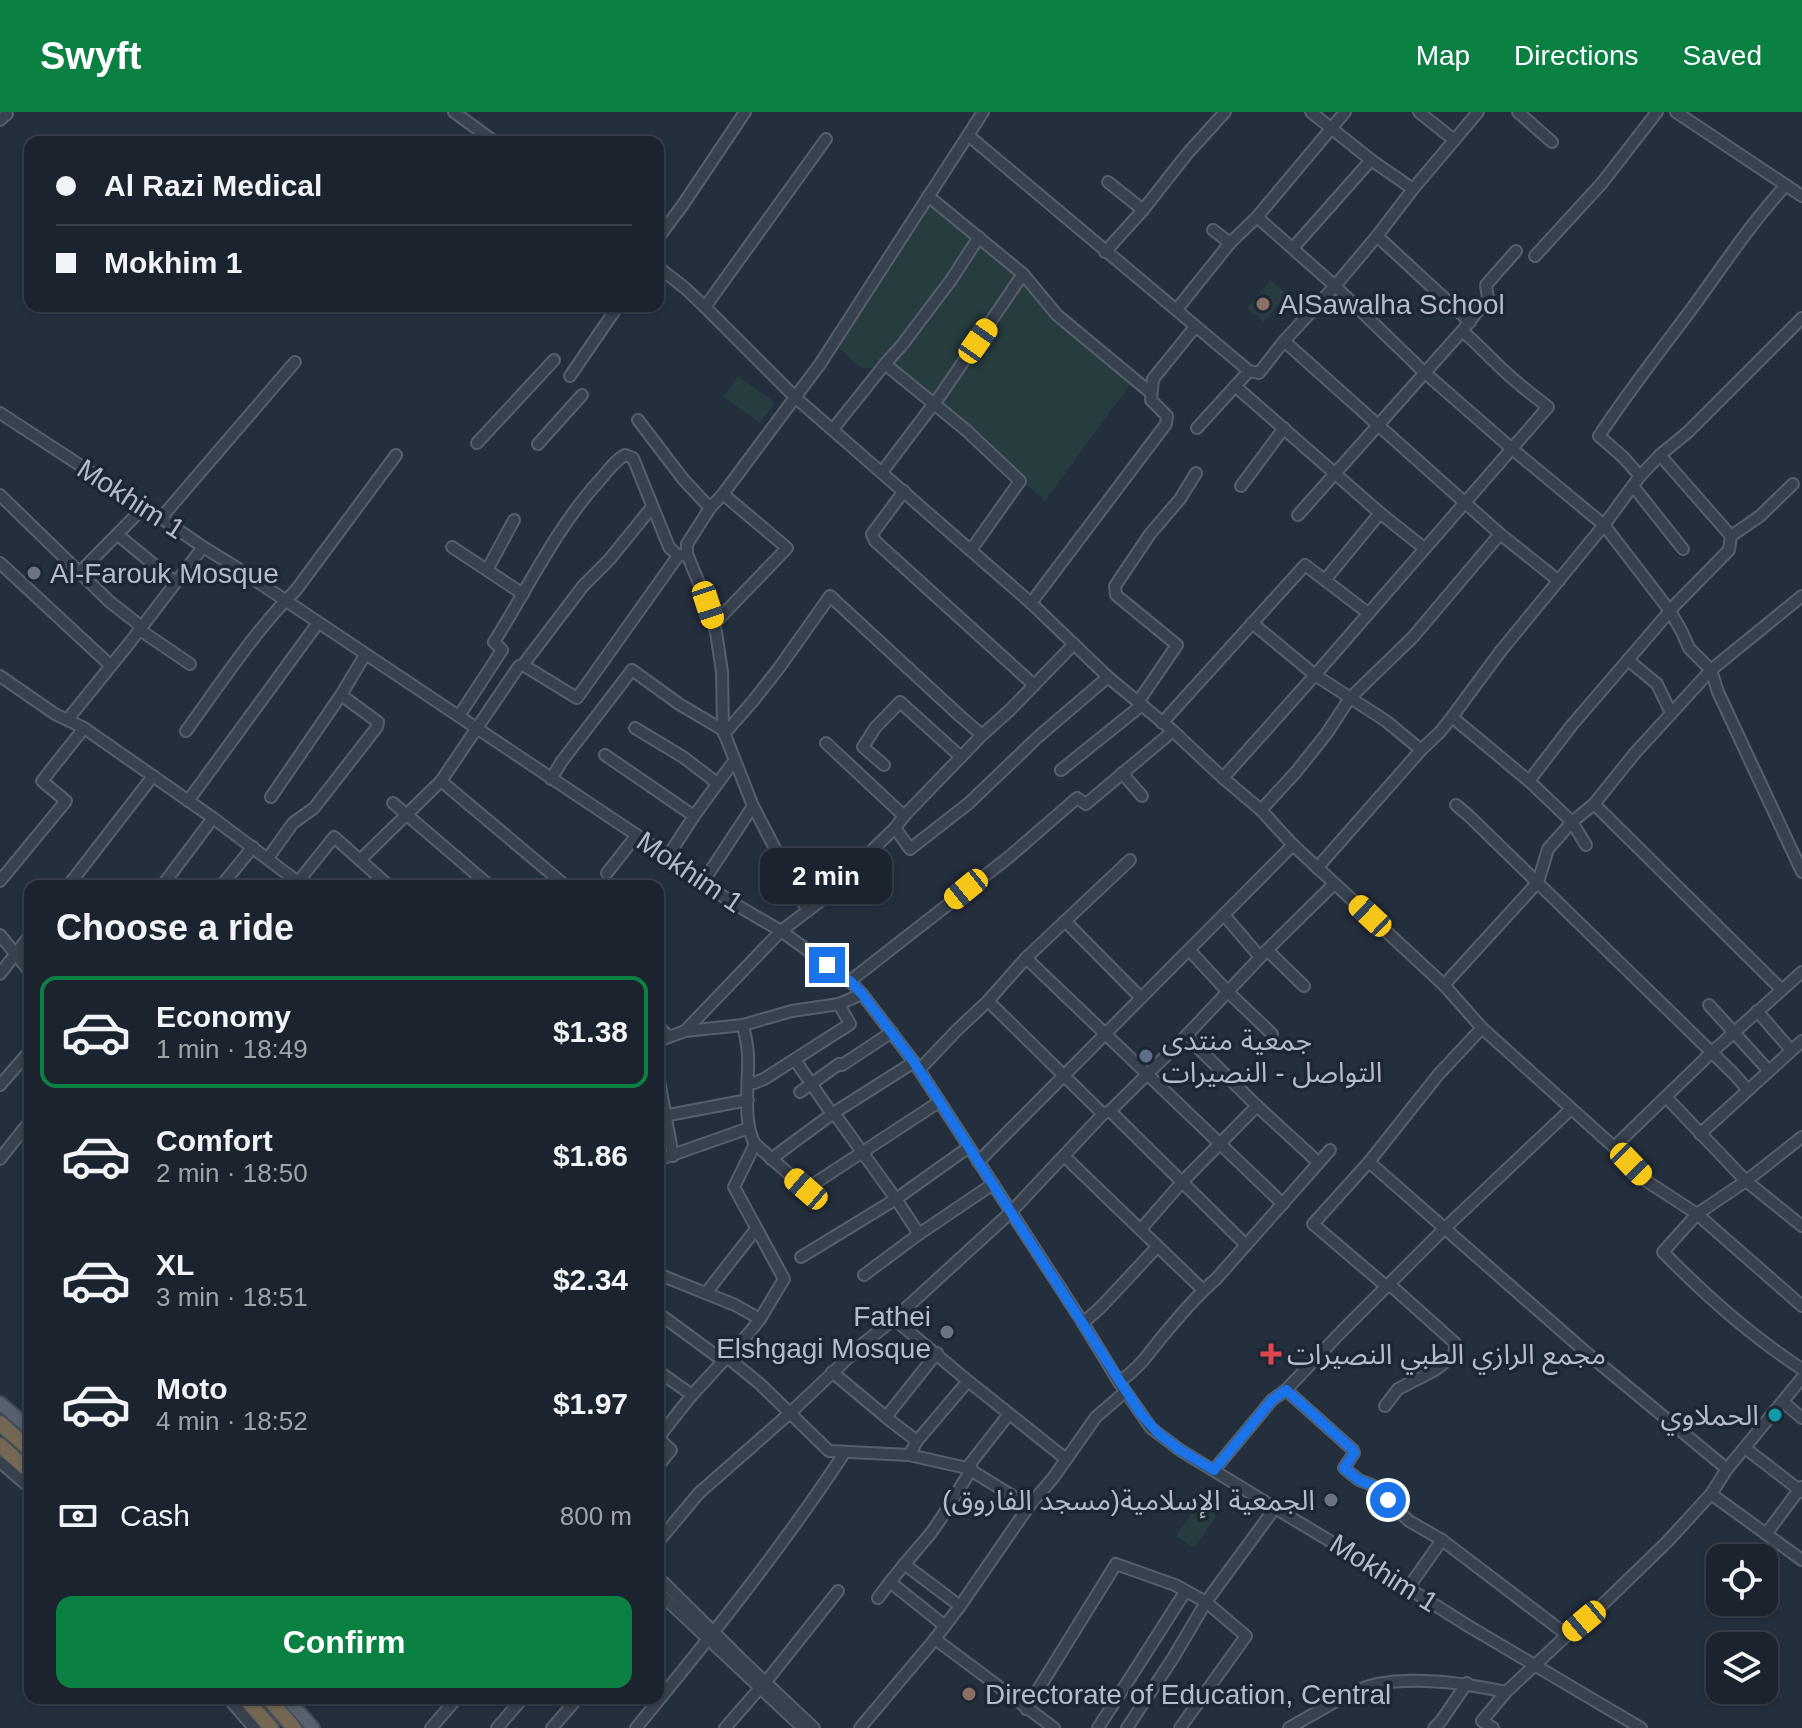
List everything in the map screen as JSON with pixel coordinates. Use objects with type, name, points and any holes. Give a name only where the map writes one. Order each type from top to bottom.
[{"type":"highway","points":[[0,1423],[24,1445]]},
{"type":"highway","points":[[0,1445],[24,1467]]},
{"type":"highway","points":[[250,1704],[271,1728]]},
{"type":"highway","points":[[273,1704],[294,1728]]},
{"type":"main road","points":[[0,1403],[24,1424]]},
{"type":"main road","points":[[292,1704],[313,1728]]},
{"type":"street","points":[[454,112],[487,136]]},
{"type":"street","points":[[664,230],[745,112]]},
{"type":"street","points":[[523,665],[577,698],[628,623],[682,555],[710,508],[796,398],[983,112]]},
{"type":"street","points":[[1105,252],[1225,112]]},
{"type":"street","points":[[1311,112],[1413,189]]},
{"type":"street","points":[[1177,309],[1230,243],[1257,217],[1345,112]]},
{"type":"street","points":[[1419,112],[1454,140]]},
{"type":"street","points":[[969,136],[1195,327],[1249,371],[1259,373],[1478,112]]},
{"type":"street","points":[[1518,112],[1552,142]]},
{"type":"street","points":[[1535,256],[1602,183],[1657,112]]},
{"type":"street","points":[[1676,112],[1802,196]]},
{"type":"street","points":[[705,307],[826,139]]},
{"type":"street","points":[[1293,248],[1371,160]]},
{"type":"street","points":[[1108,182],[1143,210]]},
{"type":"street","points":[[1640,476],[1599,436],[1762,211],[1786,185]]},
{"type":"street","points":[[928,196],[1023,274],[1057,315],[1151,393]]},
{"type":"street","points":[[1257,217],[1335,286],[1424,372],[1604,525],[1670,611],[1689,648],[1711,670],[1718,692],[1802,872]]},
{"type":"street","points":[[1213,230],[1230,243]]},
{"type":"street","points":[[1223,778],[1548,407],[1499,367],[1466,327],[1377,236]]},
{"type":"street","points":[[833,429],[902,345],[979,237]]},
{"type":"street","points":[[1298,515],[1466,327],[1488,298],[1486,285],[1516,251]]},
{"type":"street","points":[[664,272],[705,307],[796,398],[1031,603],[1108,677],[1261,810],[1317,868],[1444,985],[1482,1028],[1614,1147],[1648,1182],[1697,1214],[1802,1306]]},
{"type":"street","points":[[882,472],[1023,274]]},
{"type":"street","points":[[570,376],[614,312]]},
{"type":"street","points":[[1317,868],[1452,717],[1640,476],[1802,318]]},
{"type":"street","points":[[1031,603],[1166,424],[1167,416],[1151,400],[1153,379],[1195,327]]},
{"type":"street","points":[[1284,341],[1500,534],[1559,581]]},
{"type":"street","points":[[477,443],[554,360]]},
{"type":"street","points":[[161,518],[295,362]]},
{"type":"street","points":[[885,364],[966,430],[1020,481],[971,550]]},
{"type":"street","points":[[1197,428],[1249,371]]},
{"type":"street","points":[[1235,386],[1424,548]]},
{"type":"street","points":[[538,444],[582,395]]},
{"type":"street","name":"Mokhim 1","points":[[0,413],[477,728],[733,903],[781,931],[850,981],[916,1066],[1151,1428],[1180,1450],[1641,1728]]},
{"type":"street","points":[[638,420],[683,479],[710,508]]},
{"type":"street","points":[[1241,486],[1284,428]]},
{"type":"street","points":[[186,731],[396,455]]},
{"type":"street","points":[[459,716],[502,650],[494,642],[579,503],[616,460],[625,455],[633,458],[669,547],[682,555],[714,624],[722,672],[723,732],[753,806],[807,910]]},
{"type":"street","points":[[1660,455],[1731,536]]},
{"type":"street","points":[[1061,770],[1140,704],[1177,645],[1116,595],[1115,586],[1196,473]]},
{"type":"street","points":[[1529,781],[1572,725],[1670,611],[1729,550],[1731,536],[1760,516],[1793,484]]},
{"type":"street","points":[[1633,486],[1683,549]]},
{"type":"street","points":[[904,491],[872,534],[875,541],[1034,685]]},
{"type":"street","points":[[714,624],[787,548],[723,494]]},
{"type":"street","points":[[0,495],[110,602],[190,664]]},
{"type":"street","points":[[80,572],[144,507]]},
{"type":"street","points":[[360,860],[441,781],[519,666],[523,665],[583,586],[609,560],[652,507]]},
{"type":"street","points":[[1325,580],[1380,513]]},
{"type":"street","points":[[487,570],[514,520]]},
{"type":"street","points":[[1261,810],[1296,772],[1350,698],[1413,637],[1500,534]]},
{"type":"street","points":[[118,535],[175,582]]},
{"type":"street","points":[[68,719],[203,547]]},
{"type":"street","points":[[452,547],[523,594]]},
{"type":"street","points":[[0,563],[110,665]]},
{"type":"street","points":[[1162,723],[1305,565],[1368,613]]},
{"type":"street","points":[[723,732],[779,668],[830,596],[982,735]]},
{"type":"street","points":[[1444,985],[1538,882],[1548,849],[1572,822],[1594,804],[1671,713],[1711,670],[1802,596]]},
{"type":"street","points":[[188,801],[318,623]]},
{"type":"street","points":[[1252,623],[1315,675],[1386,721],[1421,750]]},
{"type":"street","points":[[685,1031],[781,931],[851,878],[863,859],[1074,644]]},
{"type":"street","points":[[271,797],[365,655]]},
{"type":"street","points":[[1628,660],[1657,684],[1671,713]]},
{"type":"street","points":[[551,779],[632,670],[723,732]]},
{"type":"street","points":[[0,676],[55,714],[84,728],[295,880]]},
{"type":"street","points":[[895,828],[910,849],[969,803],[1039,736],[1108,677]]},
{"type":"street","points":[[268,858],[293,823],[314,808],[377,727],[378,722],[341,695]]},
{"type":"street","points":[[884,765],[863,747],[875,728],[900,702],[961,757]]},
{"type":"street","points":[[1452,717],[1529,781],[1572,822],[1586,845]]},
{"type":"street","points":[[0,881],[66,801],[42,781],[84,728]]},
{"type":"street","points":[[635,728],[683,757],[717,783]]},
{"type":"street","points":[[850,981],[1009,857],[1077,798],[1086,804],[1173,731]]},
{"type":"street","points":[[826,743],[904,816]]},
{"type":"street","points":[[605,755],[694,816]]},
{"type":"street","points":[[668,856],[734,761]]},
{"type":"street","points":[[1122,773],[1142,796]]},
{"type":"street","points":[[73,880],[153,776]]},
{"type":"street","points":[[441,781],[559,880]]},
{"type":"street","points":[[393,803],[483,880]]},
{"type":"street","points":[[1594,804],[1781,989]]},
{"type":"street","points":[[1456,805],[1748,1090]]},
{"type":"street","points":[[703,882],[753,806]]},
{"type":"street","points":[[166,880],[213,818]]},
{"type":"street","points":[[607,873],[636,836]]},
{"type":"street","points":[[303,880],[334,837],[382,880]]},
{"type":"street","points":[[978,1162],[1293,845]]},
{"type":"street","points":[[226,880],[253,847]]},
{"type":"street","points":[[771,1159],[833,1114],[916,1066],[988,1001],[1026,958],[1130,860]]},
{"type":"street","points":[[664,1535],[699,1493],[1011,1212],[1106,1112],[1186,1036],[1334,884]]},
{"type":"street","points":[[1224,915],[1263,954],[1304,986]]},
{"type":"street","points":[[1065,921],[1140,997]]},
{"type":"street","points":[[0,935],[24,965]]},
{"type":"street","points":[[0,974],[24,943]]},
{"type":"street","points":[[1190,951],[1272,1034]]},
{"type":"street","points":[[1026,958],[1283,1204]]},
{"type":"street","points":[[1614,1147],[1734,1031],[1802,972]]},
{"type":"street","points":[[664,1039],[685,1031],[743,1025],[792,1011],[839,1004],[862,994]]},
{"type":"street","points":[[988,1001],[1246,1245]]},
{"type":"street","points":[[749,1081],[754,1083],[764,1079],[850,1024],[839,1004]]},
{"type":"street","points":[[1709,1005],[1768,1070]]},
{"type":"street","points":[[1757,1011],[1791,1050]]},
{"type":"street","points":[[743,1025],[748,1052],[749,1128],[755,1144],[806,1189],[939,1102]]},
{"type":"street","points":[[1385,1406],[1398,1389],[1435,1370],[1452,1357],[1455,1343],[1313,1224],[1369,1162],[1438,1075],[1482,1028]]},
{"type":"street","points":[[800,1092],[892,1032]]},
{"type":"street","points":[[1186,1036],[1318,1162]]},
{"type":"street","points":[[1700,1134],[1802,1041]]},
{"type":"street","points":[[0,1085],[24,1058]]},
{"type":"street","points":[[795,1060],[919,1234]]},
{"type":"street","points":[[1666,1097],[1746,1181],[1802,1226]]},
{"type":"street","points":[[664,1116],[748,1100]]},
{"type":"street","points":[[1141,1229],[1182,1182],[1257,1106]]},
{"type":"street","points":[[1214,1470],[1272,1400],[1286,1390],[1445,1228],[1571,1109]]},
{"type":"street","points":[[664,1123],[673,1156]]},
{"type":"street","points":[[664,1158],[749,1128]]},
{"type":"street","points":[[0,1159],[24,1129]]},
{"type":"street","points":[[1802,1137],[1697,1214],[1663,1252],[1727,1312],[1802,1369]]},
{"type":"street","points":[[664,1430],[760,1319],[784,1279],[734,1187],[755,1144]]},
{"type":"street","points":[[801,1257],[896,1199],[969,1147]]},
{"type":"street","points":[[860,1728],[945,1626],[1096,1417],[1167,1331],[1330,1150]]},
{"type":"street","points":[[1064,1156],[1203,1290]]},
{"type":"street","points":[[1369,1162],[1588,1354],[1727,1469]]},
{"type":"street","points":[[864,1275],[993,1184]]},
{"type":"street","points":[[706,1293],[756,1229]]},
{"type":"street","points":[[1083,1323],[1157,1247]]},
{"type":"street","points":[[664,1276],[735,1305],[760,1319]]},
{"type":"street","points":[[664,1317],[760,1384],[829,1451],[909,1455],[972,1469],[1029,1506]]},
{"type":"street","points":[[894,1319],[1066,1459]]},
{"type":"street","points":[[886,1417],[937,1353]]},
{"type":"street","points":[[832,1372],[917,1441]]},
{"type":"street","points":[[664,1375],[692,1395]]},
{"type":"street","points":[[1493,1728],[1482,1721],[1506,1692],[1667,1542],[1711,1494],[1727,1469],[1802,1378]]},
{"type":"street","points":[[909,1455],[917,1441],[968,1381]]},
{"type":"street","points":[[1286,1390],[1353,1450],[1344,1468],[1359,1480],[1372,1485],[1409,1521],[1442,1540],[1567,1635]]},
{"type":"street","points":[[1783,1402],[1802,1418]]},
{"type":"street","points":[[878,1598],[941,1519],[972,1469],[970,1464],[1009,1414]]},
{"type":"street","points":[[664,1444],[671,1450],[664,1459]]},
{"type":"street","points":[[1745,1448],[1801,1489],[1766,1534]]},
{"type":"street","points":[[664,1694],[712,1636],[812,1502],[845,1452]]},
{"type":"street","points":[[0,1462],[24,1483]]},
{"type":"street","points":[[1711,1494],[1802,1560]]},
{"type":"street","points":[[1127,1728],[1206,1602],[1275,1508]]},
{"type":"street","points":[[1408,1588],[1442,1540]]},
{"type":"street","points":[[904,1564],[960,1606]]},
{"type":"street","points":[[1026,1709],[1116,1564],[1175,1585],[1206,1602],[1246,1636],[1180,1728]]},
{"type":"street","points":[[890,1582],[945,1626]]},
{"type":"street","points":[[664,1584],[803,1728]]},
{"type":"street","points":[[725,1728],[838,1591]]},
{"type":"street","points":[[1098,1728],[1185,1592]]},
{"type":"street","points":[[664,1599],[712,1636]]},
{"type":"street","points":[[935,1639],[1054,1728]]},
{"type":"street","points":[[1289,1728],[1375,1684],[1467,1683],[1506,1692]]},
{"type":"street","points":[[1434,1728],[1467,1683]]},
{"type":"street","points":[[762,1686],[814,1728]]},
{"type":"street","points":[[233,1704],[254,1728]]},
{"type":"street","points":[[431,1728],[452,1704]]},
{"type":"street","points":[[497,1728],[518,1704]]},
{"type":"street","points":[[552,1728],[573,1704]]},
{"type":"street","points":[[636,1728],[656,1704]]},
{"type":"green space","points":[[928,196],[979,237],[1057,315],[1134,379],[1045,501],[925,392],[885,364],[861,368],[839,348]]},
{"type":"green space","points":[[1270,280],[1287,294],[1264,322],[1247,308]]},
{"type":"green space","points":[[738,376],[775,402],[760,423],[723,397]]},
{"type":"green space","points":[[1199,1504],[1216,1516],[1194,1548],[1176,1536]]},
{"type":"place","name":"AlSawalha School","points":[[1263,304]]},
{"type":"place","name":"Al-Farouk Mosque","points":[[34,573]]},
{"type":"place","name":"جمعية منتدى التواصل - النصيرات","points":[[1146,1056]]},
{"type":"place","name":"Fathei Elshgagi Mosque","points":[[947,1332]]},
{"type":"place","name":"مجمع الرازي الطبي النصيرات","points":[[1271,1354]]},
{"type":"place","name":"الحملاوي","points":[[1775,1415]]},
{"type":"place","name":"الجمعية الإسلامية(مسجد الفاروق)","points":[[1331,1500]]},
{"type":"place","name":"Directorate of Education, Central","points":[[969,1694]]},
{"type":"route","points":[[827,965],[862,994],[914,1062],[1151,1428],[1214,1470],[1272,1400],[1286,1390],[1353,1450],[1344,1468],[1359,1480],[1372,1485],[1388,1500]]}]
